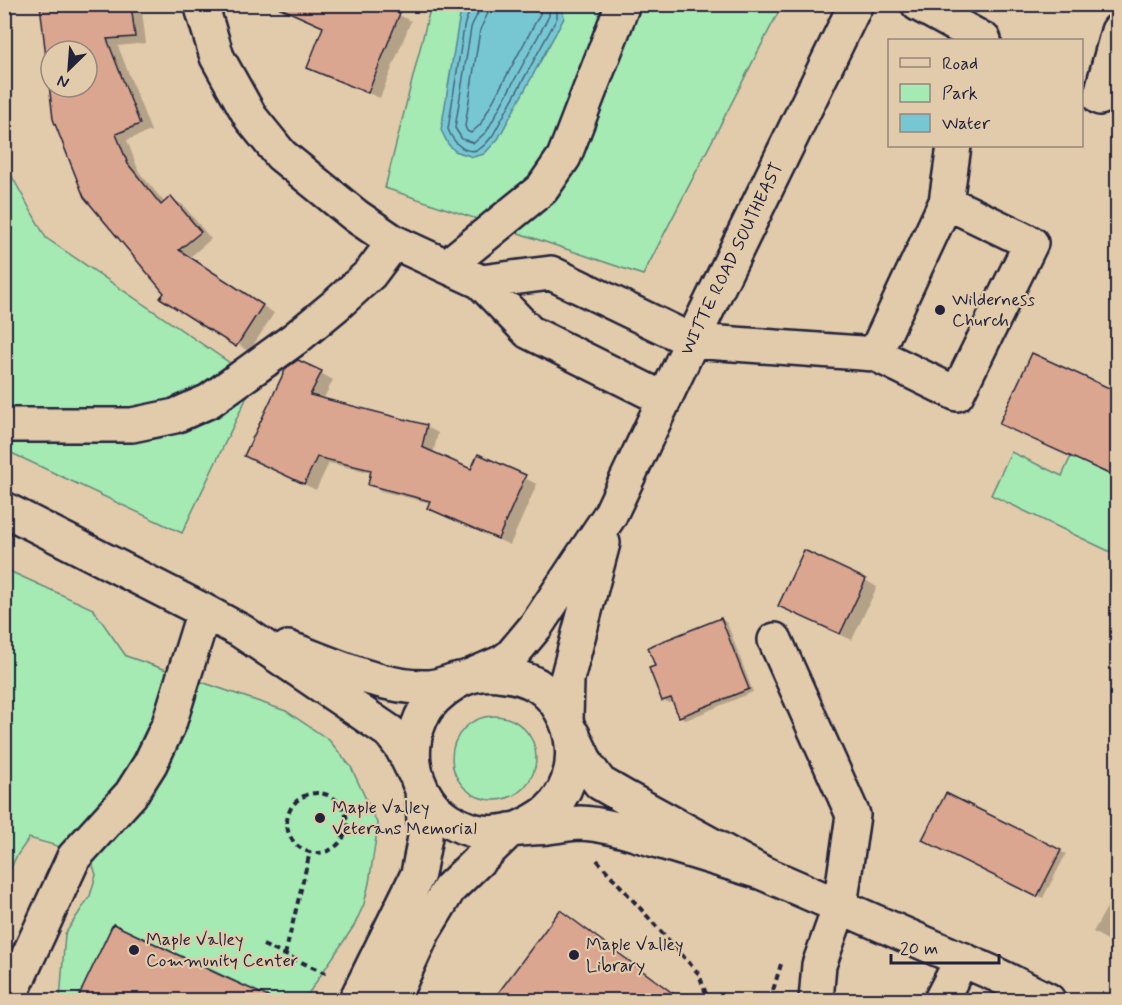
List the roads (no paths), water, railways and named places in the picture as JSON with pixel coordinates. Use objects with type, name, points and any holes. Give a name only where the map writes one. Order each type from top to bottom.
[{"type":"street","points":[[201,4],[217,57],[251,118],[281,155],[356,216],[394,242],[481,282],[529,332],[664,399]]},
{"type":"street","points":[[447,266],[542,189],[564,157],[623,4]]},
{"type":"street","name":"WITTE ROAD SOUTHEAST","points":[[469,676],[503,662],[511,656],[530,634],[610,515],[856,4]]},
{"type":"street","points":[[918,4],[974,38]]},
{"type":"street","points":[[1100,96],[1118,31]]},
{"type":"street","points":[[875,354],[946,202],[954,147]]},
{"type":"street","points":[[481,282],[551,273],[692,341],[875,354],[957,394],[1031,243],[946,202]]},
{"type":"street","points":[[4,425],[132,425],[175,416],[209,400],[296,338],[370,273],[394,242]]},
{"type":"street","points":[[4,509],[241,631],[390,732],[402,748],[429,801],[459,826],[478,832],[498,833],[580,823],[612,828],[764,873]]},
{"type":"street","name":"WITTE ROAD SOUTHEAST","points":[[566,722],[567,679],[610,515]]},
{"type":"street","points":[[8,992],[74,858],[131,794],[150,764],[169,724],[204,610]]},
{"type":"street","points":[[241,631],[380,680],[429,687],[489,673],[514,675],[536,685],[555,702],[587,765],[600,783],[764,873],[962,959],[1047,1000]]},
{"type":"street","points":[[775,640],[853,815],[840,906],[819,965],[816,1000]]},
{"type":"street","points":[[361,990],[418,874],[425,837],[421,787],[413,759],[414,734],[425,709],[442,690],[469,676]]},
{"type":"street","points":[[392,1000],[423,932],[449,889],[514,830],[534,822],[549,810],[561,795],[569,778],[573,760],[572,741],[566,722]]},
{"type":"street","points":[[941,1000],[962,959]]},
{"type":"water","points":[[469,5],[562,5],[564,18],[498,139],[484,154],[473,157],[455,151],[448,144],[441,130],[461,11]]},
{"type":"place","name":"Wilderness Church","points":[[940,310]]},
{"type":"place","name":"Maple Valley Veterans Memorial","points":[[320,818]]},
{"type":"place","name":"Maple Valley Community Center","points":[[134,950]]},
{"type":"place","name":"Maple Valley Library","points":[[574,955]]}]
